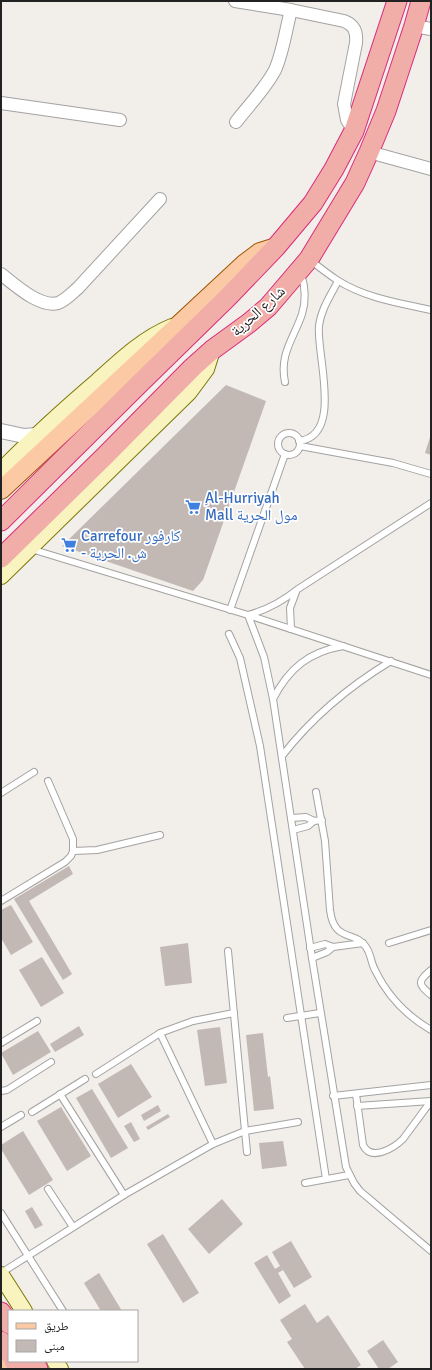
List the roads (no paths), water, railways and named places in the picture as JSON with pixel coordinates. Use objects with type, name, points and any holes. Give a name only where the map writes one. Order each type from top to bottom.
[{"type":"highway","name":"شارع الحرية","points":[[1,521],[133,389],[228,297],[276,247],[313,203],[334,169],[354,131],[397,1]]},
{"type":"highway","name":"شارع الحرية","points":[[1,558],[212,350],[268,307],[305,265],[355,183],[369,152],[423,27],[421,1]]},
{"type":"highway","points":[[1,1312],[8,1322]]},
{"type":"highway","points":[[1,1341],[8,1352]]},
{"type":"main road","points":[[1,490],[244,264],[260,252],[276,247]]},
{"type":"main road","points":[[1,470],[36,435],[139,345],[160,332],[177,325]]},
{"type":"main road","points":[[1,576],[189,392],[206,369],[212,350]]},
{"type":"main road","points":[[1,1274],[23,1310]]},
{"type":"main road","points":[[1,1364],[4,1369]]},
{"type":"street","points":[[234,1],[291,10],[344,21],[355,29],[357,36],[344,104],[344,112],[354,131]]},
{"type":"street","points":[[236,122],[268,82],[275,69],[291,10]]},
{"type":"street","points":[[1,103],[120,120]]},
{"type":"street","points":[[369,152],[431,169]]},
{"type":"street","points":[[1,274],[28,294],[50,304],[58,303],[66,299],[78,288],[160,199]]},
{"type":"street","points":[[1,432],[24,436],[36,435]]},
{"type":"lane","points":[[284,382],[283,368],[285,355],[304,306],[305,265],[366,294],[381,299],[431,310]]},
{"type":"lane","points":[[299,444],[313,436],[322,420],[325,393],[319,325],[324,308],[338,281]]},
{"type":"lane","points":[[293,434],[297,437],[299,444],[298,450],[294,454],[290,455],[281,452],[278,448],[280,438],[283,435],[293,434]]},
{"type":"lane","points":[[299,444],[393,463],[431,474]]},
{"type":"lane","points":[[230,610],[285,454]]},
{"type":"lane","points":[[248,615],[259,612],[280,602],[431,503]]},
{"type":"lane","points":[[30,549],[248,615],[431,675]]},
{"type":"lane","points":[[291,629],[291,602],[298,589]]},
{"type":"lane","points":[[248,615],[264,657],[273,699],[343,1159],[349,1175],[360,1191],[431,1251]]},
{"type":"lane","points":[[228,634],[240,658],[260,746],[326,1179]]},
{"type":"lane","points":[[273,699],[287,676],[296,667],[319,652],[345,646]]},
{"type":"lane","points":[[282,756],[306,726],[336,698],[391,661]]},
{"type":"lane","points":[[1,793],[34,772]]},
{"type":"lane","points":[[1,901],[65,862],[71,856],[73,851],[73,839],[48,781]]},
{"type":"lane","points":[[316,792],[322,820],[332,921],[338,930],[363,943],[374,969],[388,991],[404,1010],[431,1030]]},
{"type":"lane","points":[[291,818],[306,817],[314,821]]},
{"type":"lane","points":[[293,830],[308,826],[314,821],[322,820]]},
{"type":"lane","points":[[73,851],[97,850],[160,835]]},
{"type":"lane","points":[[389,943],[431,930]]},
{"type":"lane","points":[[310,948],[325,944],[333,947],[363,943]]},
{"type":"lane","points":[[312,958],[327,952],[333,947]]},
{"type":"lane","points":[[228,951],[247,1152]]},
{"type":"lane","points":[[431,970],[422,978],[420,982],[421,986],[431,995]]},
{"type":"lane","points":[[96,1074],[160,1033],[193,1021],[234,1013]]},
{"type":"lane","points":[[287,1018],[320,1013]]},
{"type":"lane","points":[[1,1043],[37,1021]]},
{"type":"lane","points":[[160,1033],[213,1144]]},
{"type":"lane","points":[[1,1091],[6,1090],[51,1062]]},
{"type":"lane","points":[[32,1112],[85,1079]]},
{"type":"lane","points":[[333,1096],[431,1085]]},
{"type":"lane","points":[[60,1094],[124,1195]]},
{"type":"lane","points":[[356,1094],[363,1145],[367,1150],[374,1153],[385,1151],[404,1139],[431,1101]]},
{"type":"lane","points":[[358,1106],[431,1101]]},
{"type":"lane","points":[[1,1127],[21,1115]]},
{"type":"lane","points":[[1,1274],[28,1255],[124,1195],[213,1144],[245,1131],[298,1122]]},
{"type":"lane","points":[[305,1183],[349,1175]]},
{"type":"lane","points":[[48,1189],[73,1227]]},
{"type":"lane","points":[[1,1213],[62,1310]]},
{"type":"place","name":"ِAl-Hurriyah Mall مول الحرية","points":[[193,507]]},
{"type":"place","name":"Carrefour كارفور - ش. الحرية","points":[[69,545]]}]
